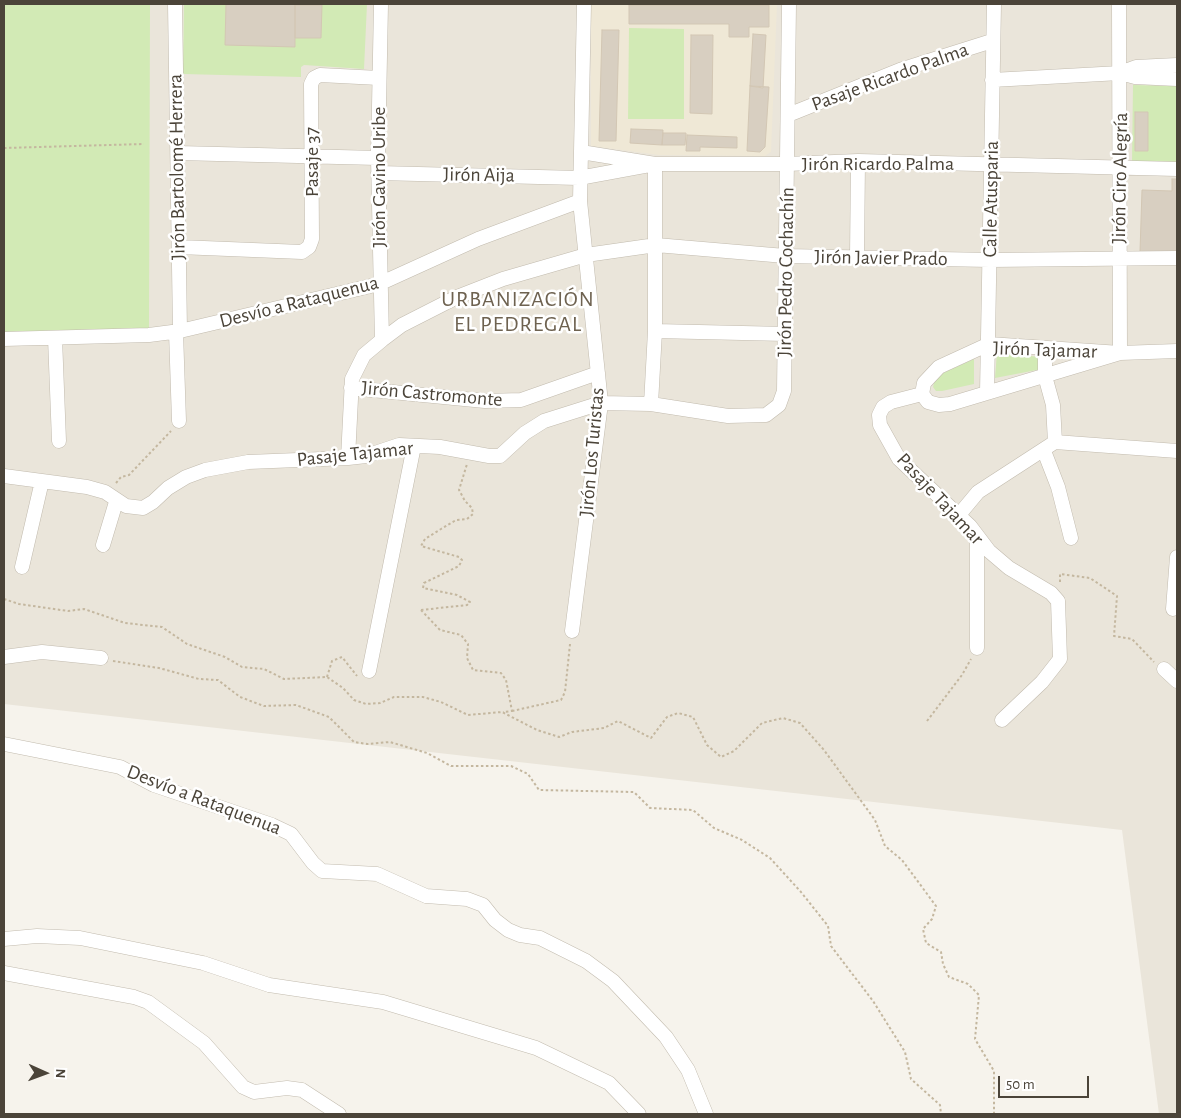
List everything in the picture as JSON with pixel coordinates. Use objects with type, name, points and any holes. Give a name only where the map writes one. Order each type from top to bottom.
[{"type":"street","name":"Jirón Bartolomé Herrera","points":[[175,4],[179,247],[179,421]]},
{"type":"street","name":"Jirón Gavino Uribe","points":[[381,4],[378,173],[379,284],[382,340]]},
{"type":"street","name":"Jirón Los Turistas","points":[[572,631],[601,403],[579,178],[584,4]]},
{"type":"street","name":"Jirón Pedro Cochachín","points":[[784,391],[789,4]]},
{"type":"street","name":"Calle Atusparia","points":[[987,393],[994,4]]},
{"type":"street","name":"Jirón Ciro Alegría","points":[[1119,4],[1121,167],[1119,259],[1120,353]]},
{"type":"street","name":"Pasaje Ricardo Palma","points":[[788,115],[900,70],[992,41]]},
{"type":"street","points":[[992,80],[1120,73],[1136,67],[1177,65]]},
{"type":"street","points":[[1120,73],[1135,77],[1177,79]]},
{"type":"street","name":"Pasaje 37","points":[[179,247],[302,252],[309,247],[312,240],[311,84],[314,78],[320,75],[379,78]]},
{"type":"street","points":[[581,152],[655,164],[655,331],[651,404]]},
{"type":"street","points":[[178,153],[378,158]]},
{"type":"street","points":[[857,256],[858,161]]},
{"type":"street","name":"Jirón Ricardo Palma","points":[[579,178],[655,164],[787,164],[858,161],[1177,169]]},
{"type":"street","name":"Jirón Aija","points":[[378,173],[579,178]]},
{"type":"street","name":"Desvío a Rataquenua","points":[[4,339],[149,335],[178,331],[379,284],[478,239],[580,201]]},
{"type":"street","name":"Jirón Javier Prado","points":[[382,340],[402,325],[457,297],[503,279],[586,255],[656,244],[785,256],[990,260],[1177,258]]},
{"type":"street","points":[[655,331],[786,334]]},
{"type":"street","points":[[55,338],[59,442]]},
{"type":"street","points":[[348,458],[352,379],[364,355],[382,340]]},
{"type":"street","name":"Jirón Tajamar","points":[[923,388],[939,367],[989,344],[1120,353],[1177,351]]},
{"type":"street","points":[[1045,348],[1045,376],[1053,405],[1055,442]]},
{"type":"street","points":[[923,388],[928,402],[939,405],[987,393],[1120,353]]},
{"type":"street","name":"Jirón Castromonte","points":[[351,388],[485,401],[512,401],[521,400],[598,373]]},
{"type":"street","name":"Pasaje Tajamar","points":[[923,388],[891,402],[883,408],[879,415],[880,425],[899,459],[977,535],[989,551],[1009,568],[1051,593],[1058,601]]},
{"type":"street","name":"Pasaje Tajamar","points":[[4,476],[87,487],[126,506],[143,508],[153,502],[168,488],[186,477],[205,470],[248,462],[366,456],[399,445],[500,456],[525,433],[544,421],[601,403],[651,404],[728,416],[766,415],[779,405],[784,391]]},
{"type":"street","points":[[958,516],[978,492],[1044,452],[1055,442],[1177,451]]},
{"type":"street","points":[[369,672],[414,446]]},
{"type":"street","points":[[1044,452],[1058,487],[1071,538]]},
{"type":"street","points":[[22,567],[42,481]]},
{"type":"street","points":[[103,545],[113,498]]},
{"type":"street","points":[[977,535],[977,648]]},
{"type":"street","points":[[1173,609],[1177,557]]},
{"type":"street","points":[[1002,720],[1042,682],[1060,659],[1058,601]]},
{"type":"street","points":[[4,657],[42,652],[101,658]]},
{"type":"street","points":[[1164,669],[1177,681]]},
{"type":"street","name":"Desvío a Rataquenua","points":[[4,744],[120,767],[154,785],[272,824],[291,834],[313,863],[322,871],[377,874],[426,896],[467,900],[483,905],[495,920],[508,930],[520,935],[540,938],[586,961],[613,982],[666,1037],[688,1070],[706,1114]]},
{"type":"street","points":[[4,939],[37,936],[80,938],[203,963],[269,985],[383,1002],[536,1048],[608,1083],[639,1114]]},
{"type":"street","points":[[4,973],[134,997],[148,1002],[204,1042],[243,1087],[254,1092],[287,1088],[302,1090],[339,1114]]},
{"type":"path","points":[[4,148],[144,144]]},
{"type":"path","points":[[113,498],[117,480],[129,475],[179,421]]},
{"type":"path","points":[[471,452],[459,490],[465,501],[472,508],[473,514],[467,519],[456,520],[441,529],[425,539],[421,546],[459,557],[462,560],[459,566],[424,583],[422,588],[457,595],[470,602],[467,605],[421,610],[440,630],[461,635],[468,644],[467,658],[474,670],[502,673],[506,680],[512,711]]},
{"type":"path","points":[[1058,601],[1060,574],[1090,578],[1117,596],[1114,636],[1132,639],[1164,669]]},
{"type":"path","points":[[4,599],[19,604],[68,611],[84,609],[125,623],[162,627],[187,644],[225,657],[242,667],[264,669],[284,679],[327,677],[343,688],[354,700],[366,704],[407,696],[441,702],[468,715],[512,711],[561,700],[565,692],[572,631]]},
{"type":"path","points":[[927,720],[962,675],[977,648]]},
{"type":"path","points":[[327,677],[332,661],[342,657],[354,675],[361,678],[369,672]]},
{"type":"path","points":[[101,658],[159,668],[199,679],[218,680],[240,697],[264,706],[296,705],[329,717],[354,742],[390,742],[428,753],[451,766],[510,766],[528,774],[539,790],[634,792],[650,808],[692,810],[714,828],[742,840],[770,858],[801,892],[828,926],[830,946],[873,1001],[905,1052],[911,1079],[940,1105],[941,1114]]},
{"type":"path","points":[[502,712],[537,730],[559,737],[572,732],[604,728],[618,721],[651,738],[667,717],[678,713],[693,717],[706,745],[721,757],[734,751],[762,723],[782,718],[800,723],[824,750],[875,820],[885,846],[902,860],[917,883],[936,906],[932,919],[923,929],[926,943],[941,952],[943,964],[949,977],[968,984],[979,995],[975,1039],[994,1071],[994,1114]]},
{"type":"shaded area","points":[[4,4],[1177,4],[1177,1114],[1159,1114],[1122,830],[4,704]]},
{"type":"shaded area","points":[[591,4],[777,4],[771,152],[765,156],[659,155],[591,146]]},
{"type":"green space","points":[[4,4],[150,4],[149,331],[4,335]]},
{"type":"green space","points":[[184,4],[367,4],[364,69],[304,65],[301,67],[301,77],[183,74]]},
{"type":"green space","points":[[629,28],[684,29],[684,119],[628,119]]},
{"type":"green space","points":[[1133,85],[1177,86],[1177,163],[1132,162]]},
{"type":"green space","points":[[997,352],[1039,357],[1042,369],[995,378]]},
{"type":"green space","points":[[974,359],[974,384],[936,391],[933,387],[936,376]]},
{"type":"building","points":[[226,4],[295,4],[295,47],[225,45]]},
{"type":"building","points":[[295,5],[322,5],[321,38],[295,38]]},
{"type":"building","points":[[629,5],[769,5],[769,27],[749,27],[749,37],[729,37],[729,24],[629,24]]},
{"type":"building","points":[[602,30],[619,30],[616,141],[599,141]]},
{"type":"building","points":[[753,34],[766,35],[763,88],[750,86]]},
{"type":"building","points":[[691,35],[713,35],[712,114],[690,113]]},
{"type":"building","points":[[750,86],[769,87],[765,147],[760,152],[747,151]]},
{"type":"building","points":[[1135,112],[1148,112],[1148,151],[1135,151]]},
{"type":"building","points":[[631,129],[663,130],[662,145],[630,143]]},
{"type":"building","points":[[663,133],[686,133],[685,145],[662,145]]},
{"type":"building","points":[[687,135],[737,137],[737,148],[700,147],[700,151],[686,151]]},
{"type":"building","points":[[1172,179],[1177,179],[1177,253],[1140,252],[1142,190],[1172,191]]},
{"type":"district","name":"URBANIZACIÓN EL PEDREGAL","points":[[518,312]]}]
